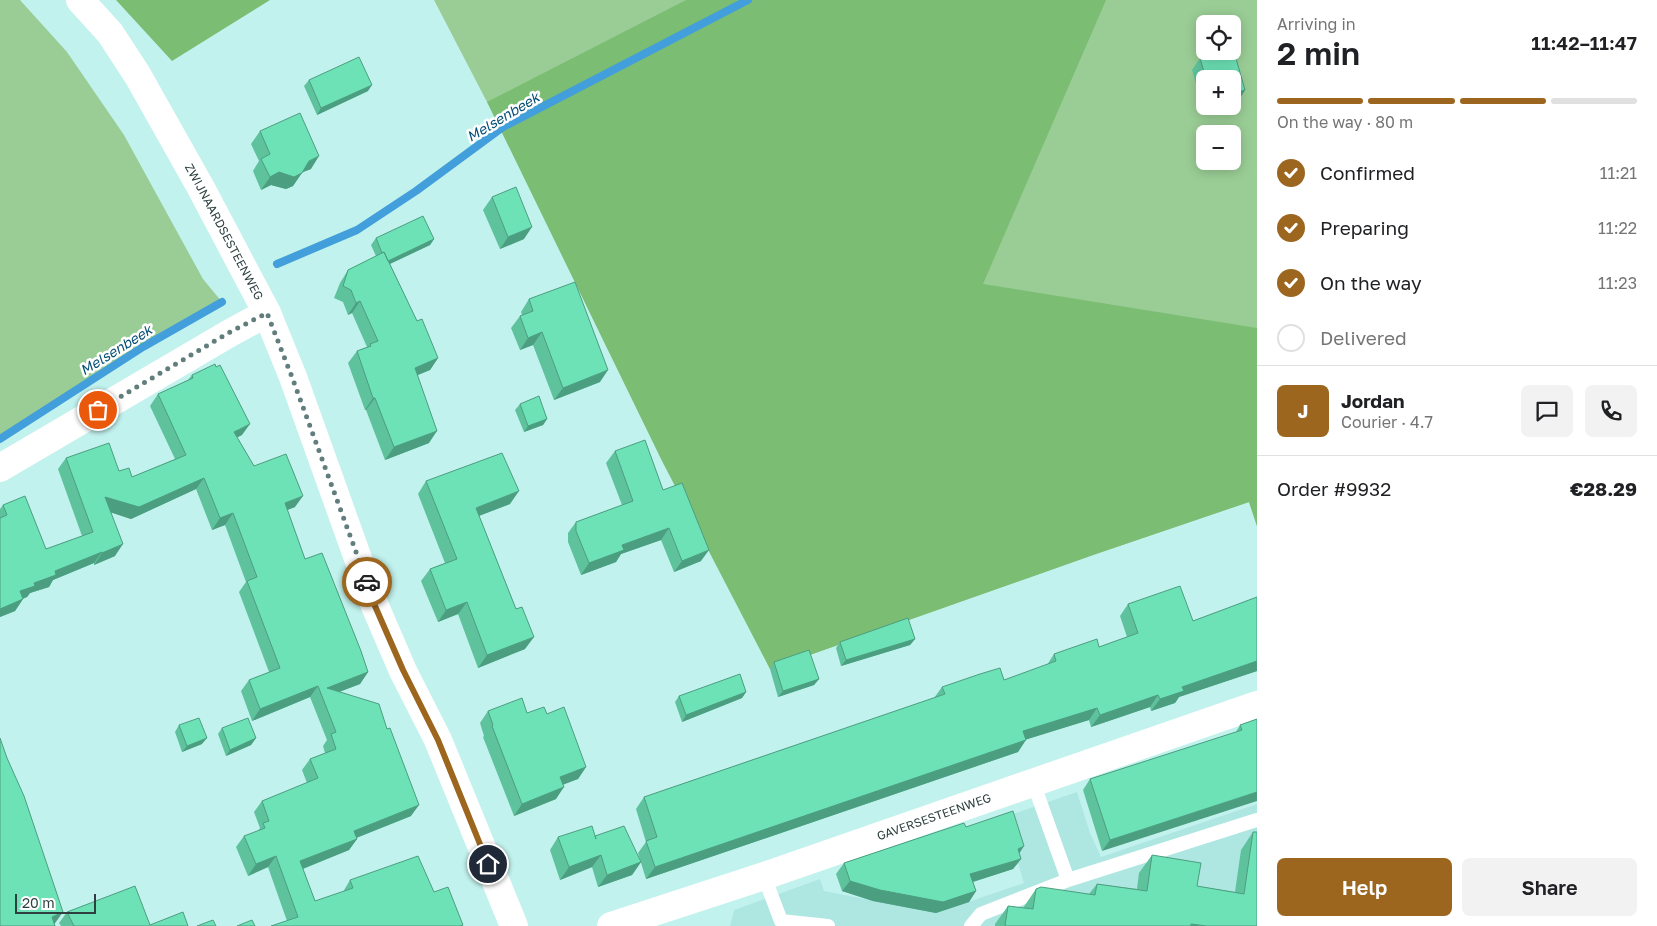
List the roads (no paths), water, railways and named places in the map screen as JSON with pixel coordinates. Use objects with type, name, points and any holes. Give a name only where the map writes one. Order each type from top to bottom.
[{"type":"main road","name":"ZWIJNAARDSESTEENWEG","points":[[80,0],[110,33],[138,76],[201,188],[267,313],[375,606],[403,670],[438,740],[514,926]]},
{"type":"main road","points":[[0,468],[230,332],[267,313]]},
{"type":"main road","name":"GAVERSESTEENWEG","points":[[611,926],[764,876],[1257,705]]},
{"type":"lane","points":[[1033,782],[1068,880]]},
{"type":"lane","points":[[971,926],[981,914],[1068,880],[1257,820]]},
{"type":"lane","points":[[764,876],[781,921],[828,926]]},
{"type":"waterway","name":"Melsenbeek","points":[[277,264],[357,230],[416,191],[503,127],[748,0]]},
{"type":"waterway","name":"Melsenbeek","points":[[0,439],[143,347],[222,302]]}]
